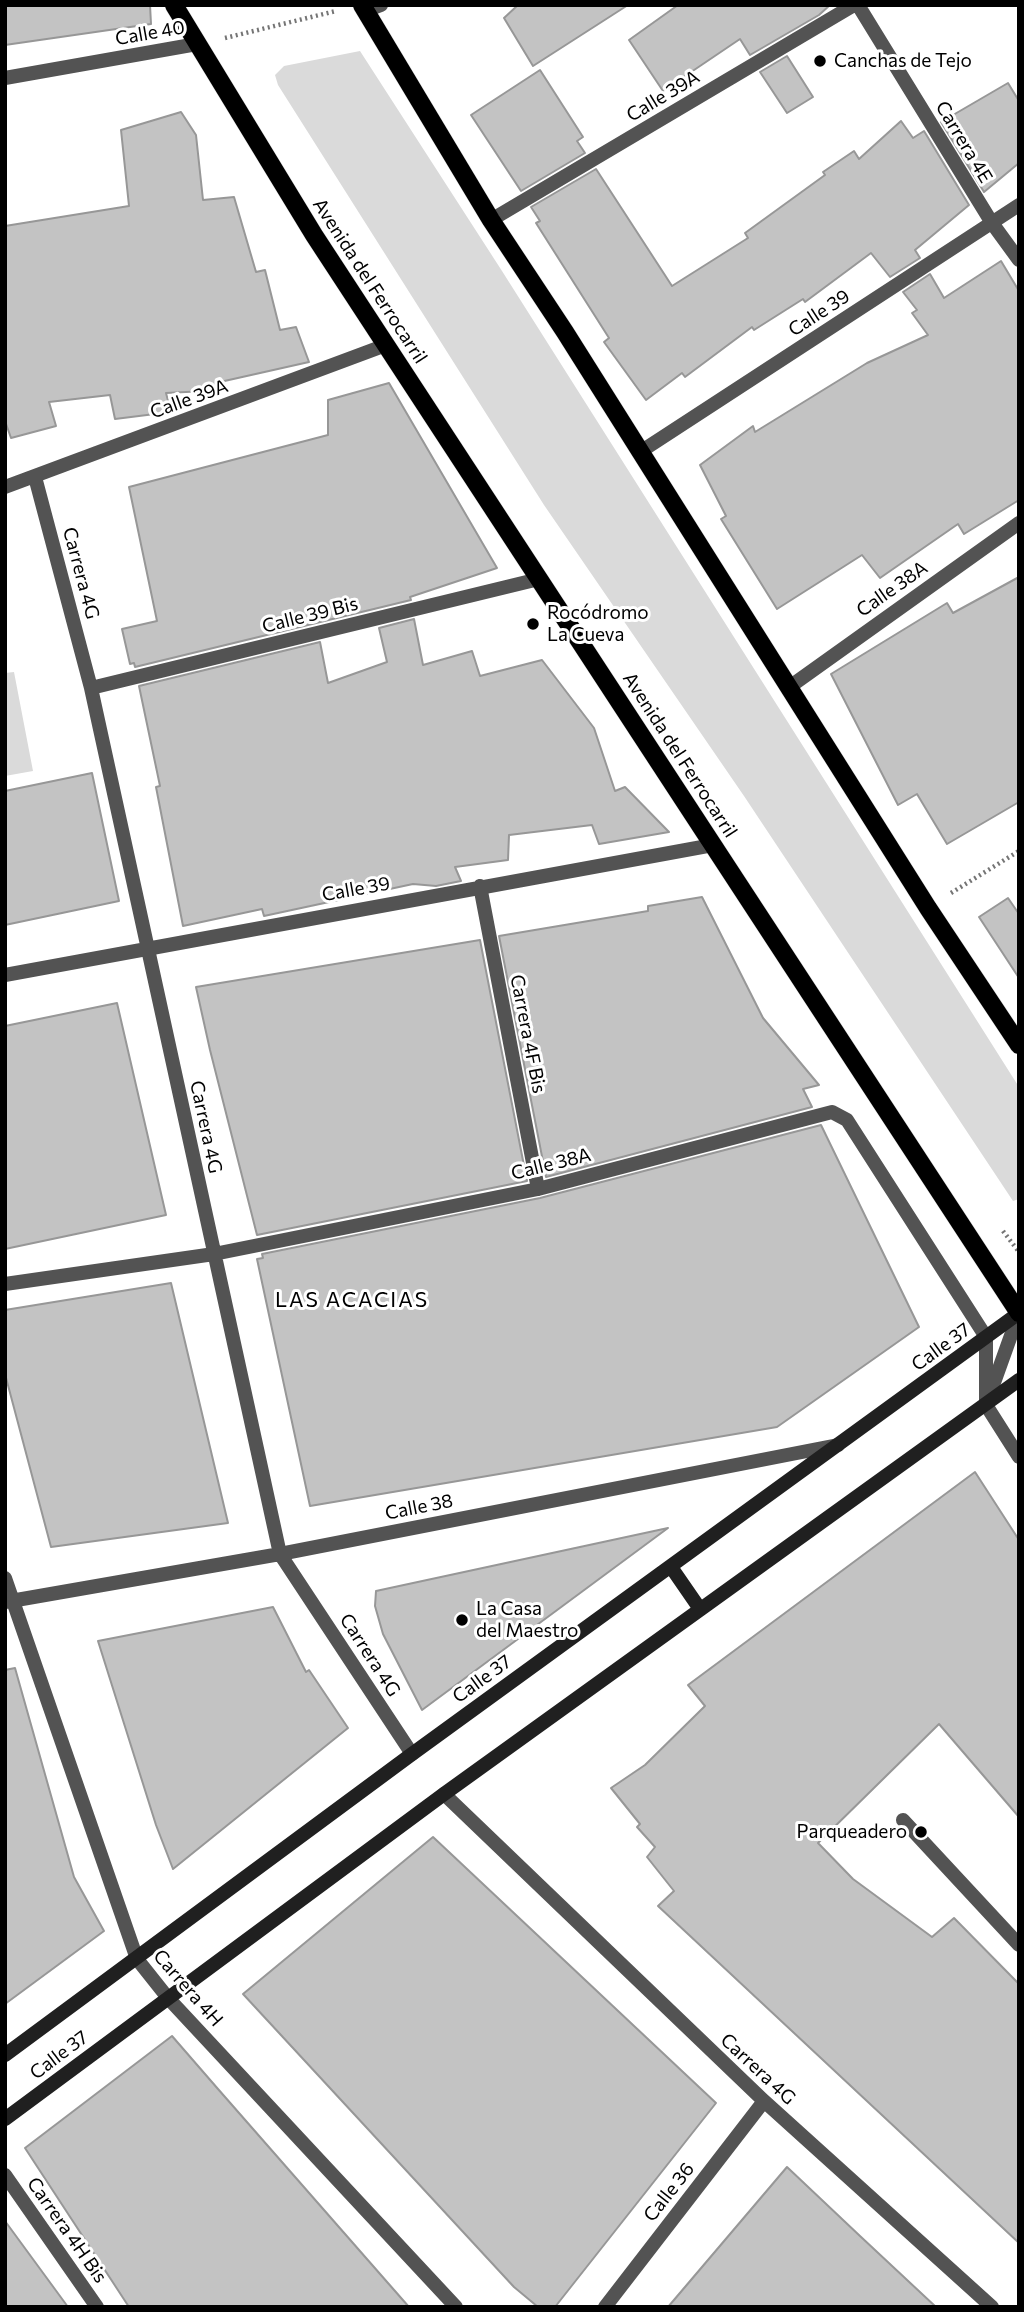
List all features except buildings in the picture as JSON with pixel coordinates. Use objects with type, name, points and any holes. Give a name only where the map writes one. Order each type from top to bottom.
[{"type":"main road","name":"Avenida del Ferrocarril","points":[[174,5],[314,235],[1019,1314]]},
{"type":"main road","points":[[369,7],[491,220],[928,908],[1019,1045]]},
{"type":"main road","name":"Calle 37","points":[[5,2055],[412,1754],[1019,1314]]},
{"type":"main road","name":"Calle 37","points":[[5,2119],[444,1794],[1019,1380]]},
{"type":"main road","points":[[671,1567],[700,1609]]},
{"type":"street","name":"Calle 39A","points":[[491,220],[856,5]]},
{"type":"street","name":"Carrera 4E","points":[[856,5],[992,223],[1019,260]]},
{"type":"street","name":"Calle 40","points":[[5,78],[197,44]]},
{"type":"street","name":"Calle 39","points":[[640,452],[1019,205]]},
{"type":"street","name":"Calle 39A","points":[[5,487],[386,345]]},
{"type":"street","name":"Carrera 4G","points":[[35,477],[91,688],[280,1554],[412,1754]]},
{"type":"street","name":"Calle 38A","points":[[788,688],[1019,523]]},
{"type":"street","name":"Calle 39 Bis","points":[[91,688],[539,579]]},
{"type":"street","name":"Calle 39","points":[[5,975],[713,845]]},
{"type":"street","name":"Carrera 4F Bis","points":[[480,886],[538,1189]]},
{"type":"street","name":"Calle 38A","points":[[5,1284],[214,1254],[538,1189],[832,1112],[846,1120],[986,1337]]},
{"type":"street","points":[[986,1405],[1019,1314]]},
{"type":"street","points":[[986,1337],[986,1405],[1019,1457]]},
{"type":"street","name":"Calle 38","points":[[9,1601],[280,1554],[840,1445]]},
{"type":"street","name":"Carrera 4H","points":[[5,1578],[9,1601],[137,1959],[168,1998],[456,2307]]},
{"type":"street","name":"Carrera 4G","points":[[444,1794],[764,2101],[992,2307]]},
{"type":"street","points":[[903,1820],[1019,1945]]},
{"type":"street","name":"Calle 36","points":[[605,2307],[764,2101]]},
{"type":"street","name":"Carrera 4H Bis","points":[[5,2175],[97,2307]]},
{"type":"path","name":"Calle 40","points":[[197,44],[349,8],[369,7]]},
{"type":"path","points":[[928,908],[1019,851]]},
{"type":"shaded area","points":[[360,51],[1019,1087],[1019,1199],[1013,1201],[744,796],[544,505],[278,85],[275,75],[284,66]]},
{"type":"shaded area","points":[[14,672],[33,771],[5,776],[5,673]]},
{"type":"place","name":"Canchas de Tejo","points":[[820,61]]},
{"type":"place","name":"Rocódromo La Cueva","points":[[533,624]]},
{"type":"place","name":"La Casa del Maestro","points":[[462,1620]]},
{"type":"place","name":"Parqueadero","points":[[921,1832]]},
{"type":"district","name":"LAS ACACIAS","points":[[352,1300]]}]
